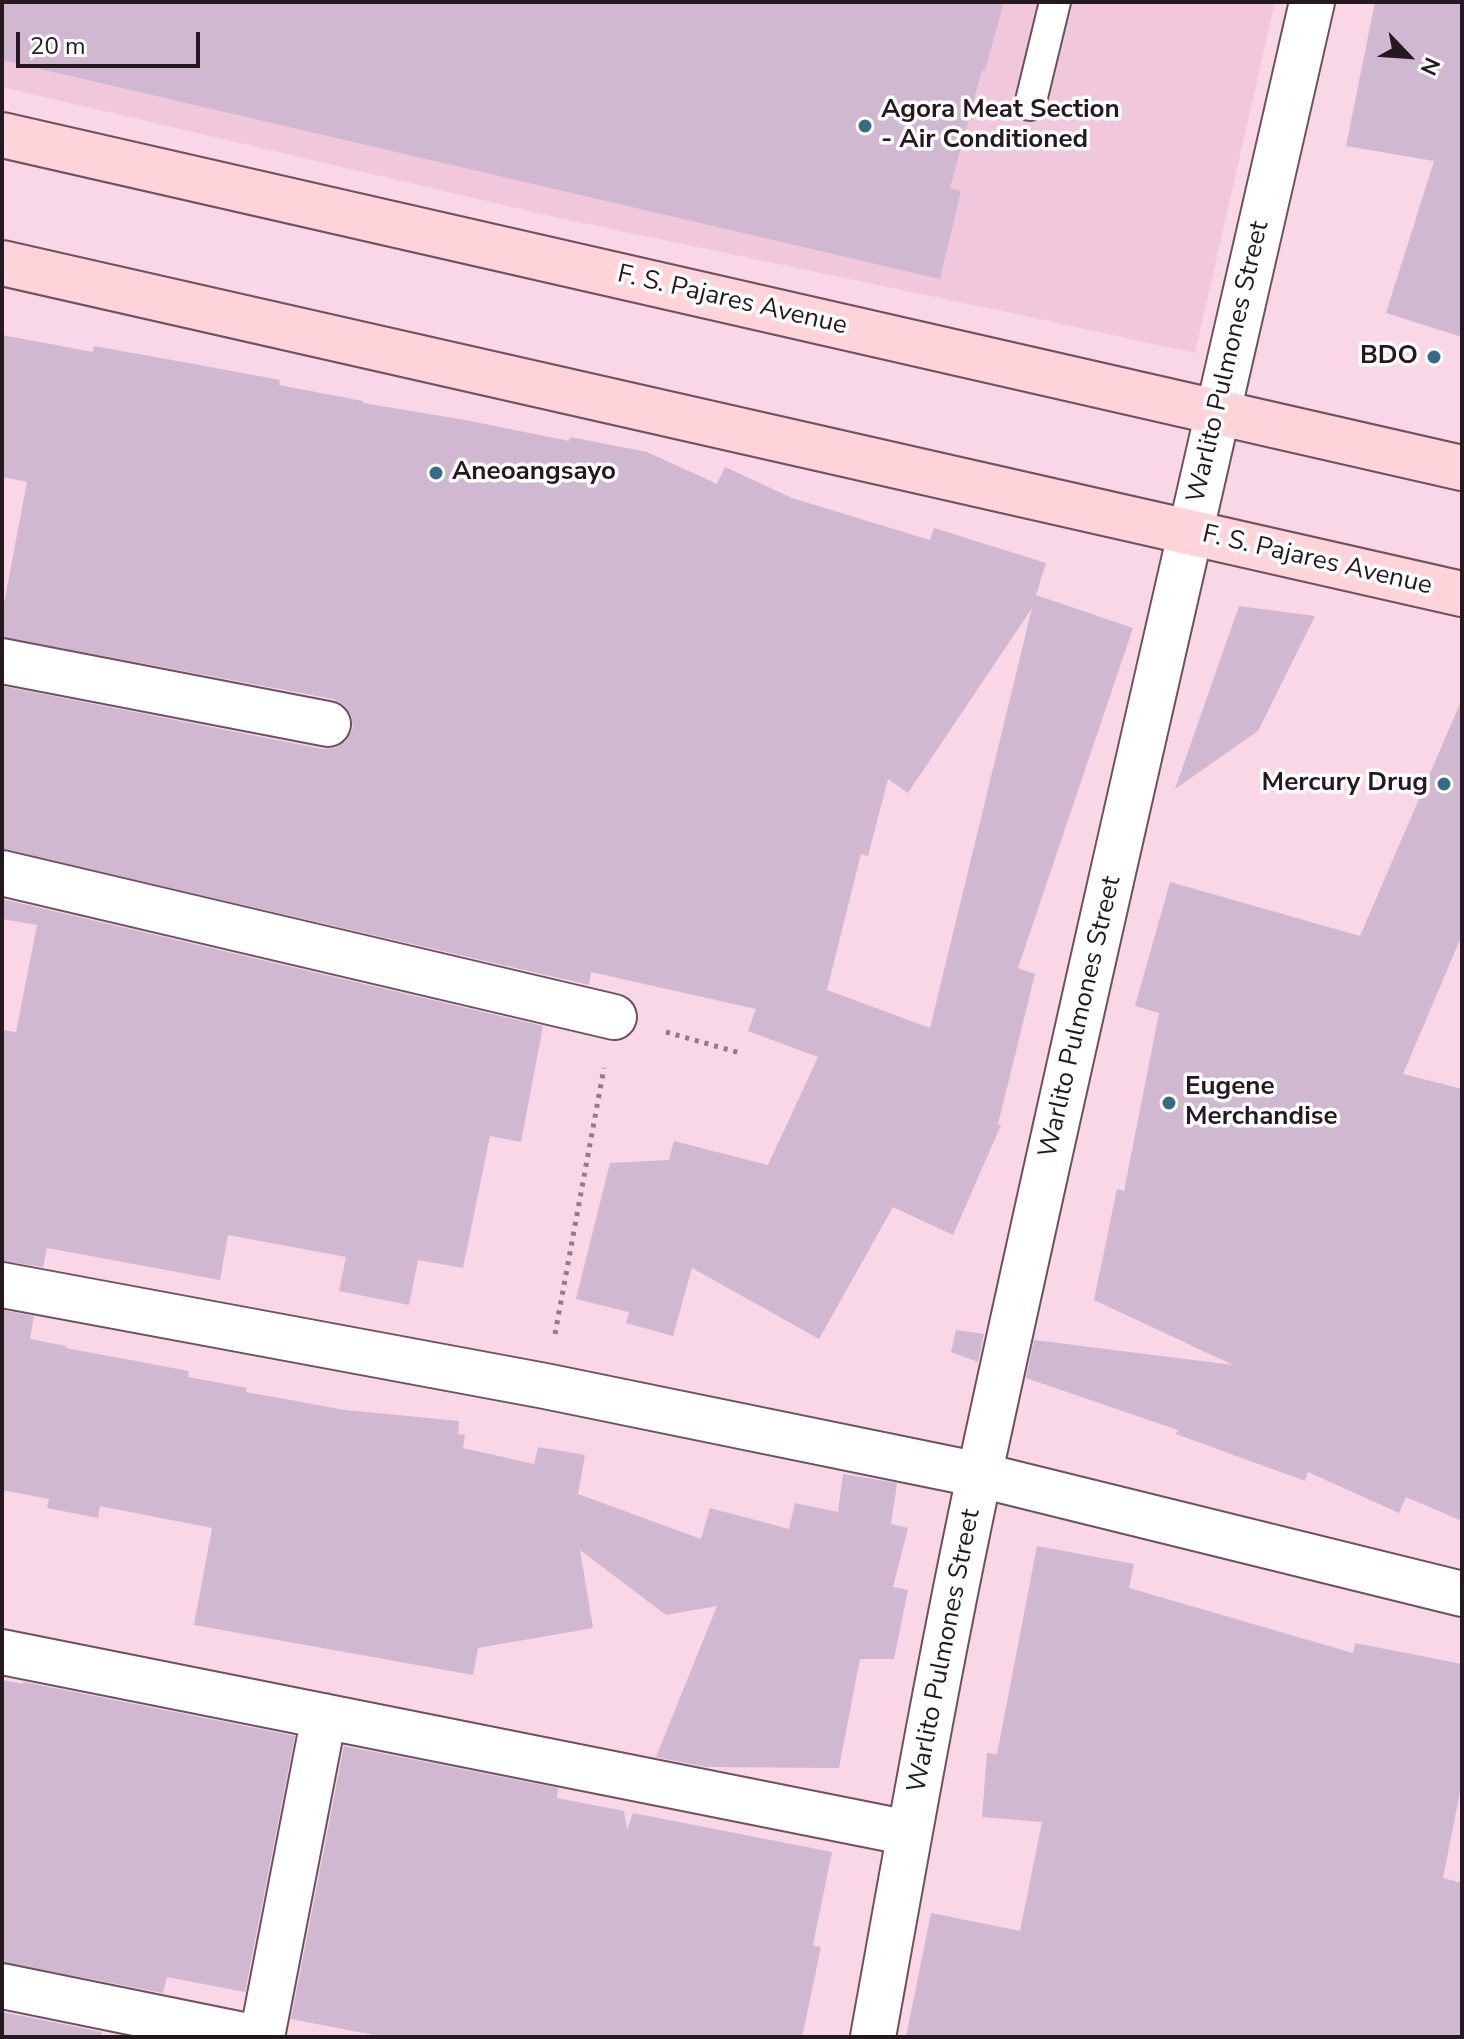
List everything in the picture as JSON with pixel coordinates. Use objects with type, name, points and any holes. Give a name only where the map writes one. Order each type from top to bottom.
[{"type":"main road","name":"F. S. Pajares Avenue","points":[[2,135],[1462,468]]},
{"type":"main road","name":"F. S. Pajares Avenue","points":[[2,263],[1462,594]]},
{"type":"street","name":"Warlito Pulmones Street","points":[[873,2037],[909,1833],[980,1475],[1189,533],[1312,2]]},
{"type":"street","points":[[2,661],[328,724]]},
{"type":"street","points":[[2,873],[614,1017]]},
{"type":"street","points":[[2,1285],[545,1386],[980,1475],[1462,1594]]},
{"type":"street","points":[[2,1652],[909,1833]]},
{"type":"street","points":[[262,2037],[324,1716]]},
{"type":"street","points":[[2,1986],[253,2037]]},
{"type":"lane","points":[[1030,105],[1055,2]]},
{"type":"path","points":[[545,1386],[614,1017],[740,1053]]},
{"type":"shaded area","points":[[2,2],[1275,2],[1195,353],[559,218],[2,87]]},
{"type":"building","points":[[2,2],[1004,2],[950,188],[961,191],[940,279],[2,60]]},
{"type":"building","points":[[1375,2],[1462,2],[1462,337],[1386,313],[1434,161],[1346,146]]},
{"type":"building","points":[[2,335],[93,352],[94,346],[280,380],[279,385],[363,403],[569,441],[570,437],[647,452],[717,484],[725,467],[792,498],[930,540],[934,528],[1046,563],[1036,595],[1133,628],[1018,968],[1035,974],[998,1124],[1001,1125],[953,1235],[893,1207],[819,1339],[692,1268],[673,1336],[626,1323],[629,1312],[576,1299],[610,1163],[669,1160],[674,1141],[768,1165],[818,1057],[748,1031],[756,1009],[591,972],[589,985],[2,849],[2,686],[323,749],[335,748],[346,741],[353,728],[351,715],[345,706],[333,699],[2,637],[2,614],[27,482],[2,477]],"holes":[[[1032,608],[930,1028],[827,990],[861,854],[868,856],[888,779],[908,793]]]},
{"type":"building","points":[[1239,606],[1315,616],[1258,731],[1175,789]]},
{"type":"building","points":[[1462,699],[1462,935],[1403,1074],[1462,1089],[1462,1521],[1406,1497],[1399,1513],[1308,1472],[1305,1481],[1176,1434],[1178,1430],[1026,1378],[1034,1340],[1233,1365],[1094,1300],[1117,1189],[1124,1191],[1159,1013],[1135,1006],[1170,882],[1360,936]]},
{"type":"building","points":[[2,899],[543,1026],[521,1142],[490,1136],[463,1268],[418,1260],[409,1305],[339,1291],[346,1257],[228,1235],[220,1280],[47,1248],[43,1267],[2,1261],[2,1030],[16,1032],[37,925],[2,919]]},
{"type":"building","points":[[2,1310],[34,1316],[30,1339],[189,1371],[188,1377],[247,1388],[246,1392],[345,1410],[459,1421],[458,1434],[465,1435],[463,1448],[534,1464],[538,1447],[585,1455],[578,1494],[701,1539],[710,1508],[789,1529],[795,1503],[838,1512],[843,1474],[897,1483],[891,1524],[908,1528],[893,1587],[908,1590],[894,1659],[860,1659],[839,1768],[706,1767],[656,1757],[717,1606],[666,1615],[580,1550],[593,1628],[478,1648],[473,1675],[194,1625],[212,1528],[100,1506],[98,1518],[47,1508],[49,1499],[2,1490]]},
{"type":"building","points":[[956,1330],[984,1334],[978,1362],[951,1352]]},
{"type":"building","points":[[1037,1546],[1134,1564],[1129,1588],[1353,1653],[1355,1643],[1462,1664],[1462,1782],[1443,1878],[1462,1883],[1462,2037],[906,2037],[931,1913],[1020,1931],[1042,1822],[982,1817],[987,1753],[997,1754]]},
{"type":"building","points":[[2,1680],[295,1736],[245,1992],[167,1977],[163,1993],[2,1962]]},
{"type":"building","points":[[344,1746],[558,1788],[557,1798],[624,1811],[627,1830],[633,1813],[832,1852],[813,1945],[821,1947],[802,2037],[384,2037],[291,2019]]},
{"type":"building","points":[[2,2012],[102,2032],[101,2037],[2,2037]]},
{"type":"place","name":"Agora Meat Section - Air Conditioned","points":[[865,126]]},
{"type":"place","name":"BDO","points":[[1434,357]]},
{"type":"place","name":"Aneoangsayo","points":[[436,473]]},
{"type":"place","name":"Mercury Drug","points":[[1444,784]]},
{"type":"place","name":"Eugene Merchandise","points":[[1169,1103]]}]
